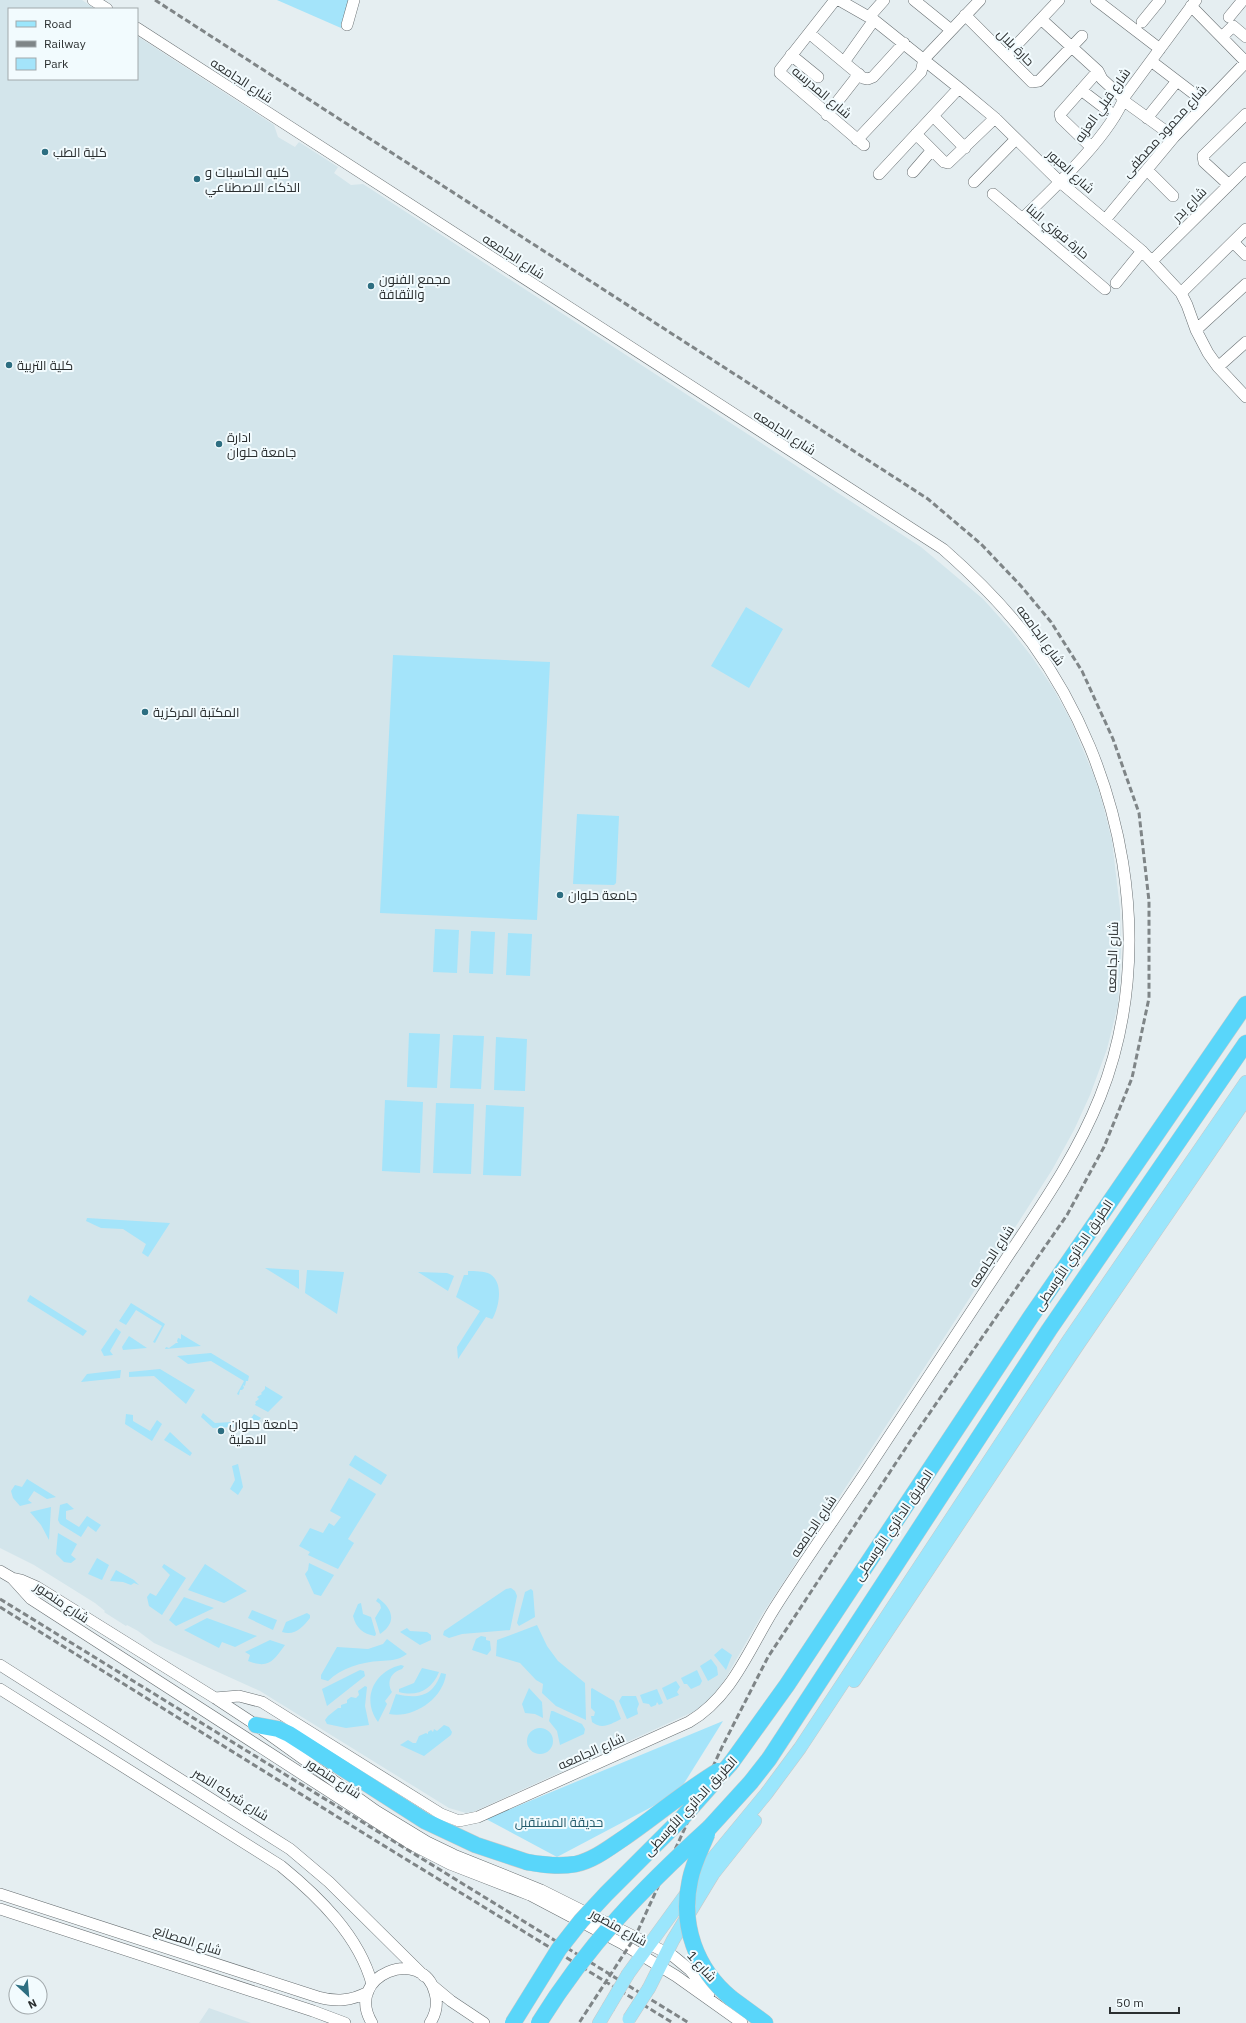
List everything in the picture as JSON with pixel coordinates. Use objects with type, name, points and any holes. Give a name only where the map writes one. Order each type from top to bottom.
[{"type":"highway","name":"الطريق الدائري الأوسطى","points":[[513,2023],[559,1949],[582,1921],[606,1894],[683,1817],[731,1763],[795,1673],[1030,1318],[1246,1004]]},
{"type":"highway","name":"الطريق الدائري الأوسطى","points":[[539,2023],[561,1988],[603,1934],[654,1878],[710,1827],[751,1782],[769,1759],[1049,1330],[1246,1042]]},
{"type":"highway","points":[[256,1725],[278,1729],[289,1734],[442,1830],[476,1845],[527,1862],[544,1865],[560,1866],[592,1858],[651,1819],[697,1784],[731,1763]]},
{"type":"highway","points":[[710,1827],[697,1857],[690,1880],[686,1903],[688,1925],[695,1950],[703,1969],[718,1988],[765,2023]]},
{"type":"main road","points":[[599,2023],[628,1974],[704,1868],[766,1794],[800,1748],[1068,1341],[1246,1082]]},
{"type":"main road","points":[[628,2021],[662,1966],[713,1874],[774,1798],[807,1753],[1077,1346],[1246,1099]]},
{"type":"street","points":[[93,0],[105,8]]},
{"type":"street","points":[[347,25],[354,0]]},
{"type":"street","name":"شارع العبور","points":[[840,0],[872,19],[959,88],[995,118],[1060,182],[1142,251],[1180,293],[1188,305],[1196,330],[1218,367],[1246,397]]},
{"type":"street","name":"شارع المدرسه","points":[[840,0],[809,33],[780,70],[781,76],[861,142],[921,72],[924,59]]},
{"type":"street","points":[[844,62],[884,0]]},
{"type":"street","points":[[914,0],[951,30]]},
{"type":"street","points":[[1006,56],[1059,0]]},
{"type":"street","points":[[1096,0],[1160,50]]},
{"type":"street","points":[[1142,22],[1160,0]]},
{"type":"street","points":[[1229,17],[1243,0]]},
{"type":"street","points":[[924,59],[978,1]]},
{"type":"street","points":[[1194,3],[1222,38],[1246,62]]},
{"type":"street","name":"شارع قبلي العزبه","points":[[1022,219],[1060,182],[1091,147],[1115,116],[1124,100],[1151,61],[1194,3]]},
{"type":"street","name":"حارة بلال","points":[[965,15],[1030,81],[1035,82],[1039,81],[1082,36]]},
{"type":"street","points":[[1041,19],[1098,71],[1102,79],[1124,100],[1174,137]]},
{"type":"street","points":[[1222,38],[1233,26],[1246,37]]},
{"type":"street","name":"شارع الجامعه","points":[[138,29],[762,434],[943,549],[962,566],[999,603],[1032,643],[1060,687],[1084,733],[1102,781],[1116,831],[1125,882],[1129,930],[1126,990],[1116,1049],[1101,1095],[1074,1153],[961,1328],[777,1605],[730,1685],[708,1710],[689,1722],[478,1817],[459,1820],[441,1814],[262,1702],[239,1696],[215,1698]]},
{"type":"street","points":[[809,33],[865,79],[873,78],[904,43]]},
{"type":"street","points":[[791,55],[818,77]]},
{"type":"street","points":[[1151,61],[1206,103]]},
{"type":"street","name":"شارع محمود مصطفى","points":[[1105,220],[1174,137],[1246,62]]},
{"type":"street","points":[[1091,147],[1060,116],[1061,112],[1098,71]]},
{"type":"street","points":[[827,115],[859,74]]},
{"type":"street","points":[[1147,118],[1176,80]]},
{"type":"street","points":[[879,174],[959,88]]},
{"type":"street","points":[[1081,90],[1115,116]]},
{"type":"street","points":[[1229,184],[1204,162],[1203,156],[1246,114]]},
{"type":"street","points":[[933,116],[965,148]]},
{"type":"street","points":[[916,134],[944,162],[948,163],[995,118]]},
{"type":"street","points":[[974,182],[1016,139]]},
{"type":"street","points":[[913,172],[932,150]]},
{"type":"street","points":[[1147,170],[1173,196]]},
{"type":"street","name":"شارع بدر","points":[[1152,261],[1245,170]]},
{"type":"street","name":"حارة فوزي البنا","points":[[993,194],[1105,289]]},
{"type":"street","points":[[1180,293],[1246,229]]},
{"type":"street","points":[[1233,242],[1246,255]]},
{"type":"street","points":[[1116,283],[1142,251]]},
{"type":"street","points":[[1196,330],[1246,284]]},
{"type":"street","points":[[1218,367],[1246,342]]},
{"type":"street","name":"شارع منصور","points":[[0,1571],[12,1578],[31,1598],[409,1843],[450,1864],[530,1895],[662,1966]]},
{"type":"street","name":"شارع منصور","points":[[12,1578],[37,1587],[215,1698],[256,1725],[376,1811],[427,1842],[454,1855],[540,1890],[668,1953]]},
{"type":"street","name":"شارع شركه النصر","points":[[0,1664],[285,1845],[329,1882],[433,1986]]},
{"type":"street","points":[[0,1689],[281,1866],[303,1885],[351,1937],[364,1959],[370,1988],[367,2010],[372,2023]]},
{"type":"street","name":"شارع المصانع","points":[[0,1894],[328,2000],[350,1999],[370,1988],[381,1975],[399,1968],[412,1970],[424,1976]]},
{"type":"street","points":[[0,1909],[345,2023]]},
{"type":"street","points":[[93,1940],[98,1926]]},
{"type":"street","name":"شارع 1","points":[[668,1953],[690,1970],[714,2001]]},
{"type":"street","name":"شارع 1","points":[[662,1966],[714,2001],[742,2023]]},
{"type":"street","points":[[430,2023],[437,2006],[433,1986]]},
{"type":"street","points":[[433,1986],[451,2001],[484,2023]]},
{"type":"shaded area","name":"جامعة حلوان","points":[[0,0],[82,0],[94,8],[8,8],[8,80],[138,80],[138,37],[274,125],[278,137],[295,147],[299,142],[338,167],[334,173],[351,185],[363,184],[921,547],[983,599],[1011,630],[1053,688],[1071,721],[1094,776],[1112,841],[1120,909],[1121,952],[1118,1005],[1107,1049],[1090,1095],[1074,1130],[1052,1170],[763,1613],[724,1681],[711,1698],[695,1711],[473,1812],[466,1813],[449,1808],[260,1691],[154,1643],[138,1631],[127,1625],[126,1626],[104,1612],[105,1611],[95,1603],[34,1565],[0,1548]]},
{"type":"shaded area","points":[[209,2008],[251,2023],[199,2023]]},
{"type":"green space","points":[[277,0],[349,0],[341,28]]},
{"type":"green space","points":[[746,607],[783,629],[749,688],[711,666]]},
{"type":"green space","points":[[393,655],[550,662],[537,920],[380,913]]},
{"type":"green space","points":[[577,814],[619,816],[616,883],[614,885],[573,884]]},
{"type":"green space","points":[[435,929],[459,930],[457,973],[433,972]]},
{"type":"green space","points":[[471,931],[495,932],[493,974],[469,973]]},
{"type":"green space","points":[[508,933],[532,934],[530,976],[506,975]]},
{"type":"green space","points":[[409,1033],[440,1034],[437,1088],[407,1087]]},
{"type":"green space","points":[[453,1035],[484,1036],[481,1089],[450,1088]]},
{"type":"green space","points":[[496,1037],[527,1039],[525,1091],[494,1090]]},
{"type":"green space","points":[[385,1100],[423,1102],[420,1173],[382,1171]]},
{"type":"green space","points":[[436,1103],[474,1104],[471,1174],[433,1173]]},
{"type":"green space","points":[[486,1105],[524,1107],[521,1176],[483,1175]]},
{"type":"green space","points":[[87,1218],[170,1223],[148,1257],[142,1253],[146,1244],[123,1229],[101,1228],[86,1221]]},
{"type":"green space","points":[[265,1268],[299,1270],[299,1289]]},
{"type":"green space","points":[[307,1270],[344,1272],[337,1314],[305,1293]]},
{"type":"green space","points":[[468,1271],[479,1271],[490,1274],[497,1283],[499,1295],[493,1318],[486,1317],[458,1359],[457,1347],[480,1311],[456,1297],[464,1275],[468,1275]]},
{"type":"green space","points":[[418,1272],[447,1273],[454,1276],[448,1291]]},
{"type":"green space","points":[[30,1295],[87,1331],[83,1336],[27,1301]]},
{"type":"green space","points":[[131,1303],[165,1324],[155,1343],[153,1342],[162,1326],[136,1310],[126,1325],[119,1321]]},
{"type":"green space","points":[[116,1328],[121,1332],[110,1351],[113,1355],[104,1356],[101,1350]]},
{"type":"green space","points":[[181,1334],[201,1346],[165,1349],[166,1347],[169,1348],[178,1343],[178,1338],[181,1339]]},
{"type":"green space","points":[[129,1336],[147,1348],[123,1350],[122,1347]]},
{"type":"green space","points":[[211,1353],[249,1376],[245,1386],[243,1385],[244,1388],[240,1390],[239,1395],[237,1394],[244,1381],[211,1361],[188,1364],[177,1356]]},
{"type":"green space","points":[[160,1369],[195,1390],[186,1404],[154,1376],[129,1377],[129,1372]]},
{"type":"green space","points":[[121,1370],[120,1378],[81,1382],[87,1374]]},
{"type":"green space","points":[[265,1386],[283,1397],[268,1412],[255,1405],[255,1402],[259,1399],[257,1397],[262,1394],[261,1393],[265,1389]]},
{"type":"green space","points":[[203,1413],[215,1423],[249,1421],[254,1414],[261,1418],[253,1426],[213,1428],[201,1417]]},
{"type":"green space","points":[[126,1414],[133,1415],[133,1421],[150,1431],[157,1420],[162,1424],[152,1441],[125,1424]]},
{"type":"green space","points":[[170,1432],[192,1453],[190,1456],[164,1440]]},
{"type":"green space","points":[[355,1455],[387,1475],[381,1485],[349,1465]]},
{"type":"green space","points":[[238,1464],[243,1487],[238,1495],[230,1489],[235,1480],[232,1466]]},
{"type":"green space","points":[[349,1478],[376,1494],[348,1539],[354,1543],[338,1569],[308,1555],[310,1552],[299,1546],[310,1528],[323,1533],[329,1523],[334,1526],[341,1517],[330,1511]]},
{"type":"green space","points":[[27,1479],[56,1497],[47,1499],[34,1491],[28,1500],[32,1503],[20,1506],[13,1498],[11,1491],[15,1485],[22,1487]]},
{"type":"green space","points":[[67,1503],[74,1509],[66,1511],[66,1519],[79,1527],[87,1516],[101,1525],[96,1532],[88,1526],[81,1537],[60,1524],[58,1520],[60,1505]]},
{"type":"green space","points":[[51,1507],[49,1540],[41,1525],[30,1512]]},
{"type":"green space","points":[[58,1533],[77,1544],[71,1555],[76,1559],[71,1563],[64,1562],[56,1554]]},
{"type":"green space","points":[[97,1558],[109,1565],[102,1580],[88,1574]]},
{"type":"green space","points":[[309,1563],[334,1575],[321,1596],[314,1594],[305,1574],[308,1570]]},
{"type":"green space","points":[[164,1564],[186,1578],[162,1615],[149,1606],[147,1597],[150,1593],[156,1596],[170,1575],[162,1567]]},
{"type":"green space","points":[[205,1564],[247,1591],[224,1603],[188,1590]]},
{"type":"green space","points":[[116,1570],[134,1580],[139,1585],[134,1583],[131,1585],[123,1582],[110,1581]]},
{"type":"green space","points":[[511,1588],[515,1591],[517,1596],[510,1630],[462,1634],[449,1638],[443,1635],[444,1631],[506,1589]]},
{"type":"green space","points":[[531,1589],[533,1591],[535,1617],[519,1626],[517,1623],[525,1592]]},
{"type":"green space","points":[[184,1597],[214,1608],[176,1626],[169,1620]]},
{"type":"green space","points":[[378,1598],[387,1606],[391,1615],[389,1625],[380,1634],[375,1618],[381,1608],[380,1604],[376,1601]]},
{"type":"green space","points":[[361,1603],[363,1614],[371,1617],[376,1634],[375,1636],[367,1634],[361,1630],[354,1620],[353,1616],[358,1604]]},
{"type":"green space","points":[[252,1610],[277,1620],[273,1630],[248,1618]]},
{"type":"green space","points":[[307,1613],[310,1615],[310,1618],[298,1630],[291,1633],[282,1632],[286,1622]]},
{"type":"green space","points":[[207,1618],[257,1636],[235,1647],[222,1642],[219,1648],[184,1630]]},
{"type":"green space","points":[[537,1625],[547,1646],[558,1661],[585,1683],[586,1720],[556,1706],[542,1693],[543,1684],[536,1680],[520,1663],[496,1656],[497,1640]]},
{"type":"green space","points":[[407,1628],[410,1631],[427,1632],[431,1635],[431,1640],[420,1645],[400,1632]]},
{"type":"green space","points":[[481,1636],[486,1637],[486,1640],[490,1641],[491,1650],[487,1655],[472,1650],[476,1639]]},
{"type":"green space","points":[[387,1639],[407,1654],[394,1660],[352,1666],[333,1676],[328,1681],[321,1679],[321,1675],[337,1647],[368,1649],[383,1644]]},
{"type":"green space","points":[[270,1640],[285,1645],[274,1659],[266,1664],[248,1661],[250,1655],[245,1652]]},
{"type":"green space","points":[[722,1648],[732,1655],[726,1670],[714,1655]]},
{"type":"green space","points":[[711,1659],[717,1667],[718,1675],[708,1681],[700,1666]]},
{"type":"green space","points":[[401,1665],[404,1666],[402,1669],[398,1670],[392,1675],[389,1685],[392,1692],[385,1701],[387,1704],[378,1722],[373,1713],[371,1704],[373,1687],[384,1673]]},
{"type":"green space","points":[[422,1668],[439,1672],[428,1688],[412,1694],[399,1692],[399,1689],[414,1683]]},
{"type":"green space","points":[[360,1670],[364,1671],[365,1676],[327,1706],[322,1689]]},
{"type":"green space","points":[[697,1670],[702,1681],[700,1685],[691,1689],[687,1684],[684,1684],[681,1678]]},
{"type":"green space","points":[[441,1673],[446,1674],[444,1683],[433,1699],[417,1710],[398,1715],[389,1714],[396,1694],[404,1696],[418,1696],[429,1692],[438,1681]]},
{"type":"green space","points":[[676,1681],[680,1687],[677,1692],[679,1695],[667,1700],[662,1688]]},
{"type":"green space","points":[[365,1686],[367,1687],[365,1706],[369,1725],[346,1728],[327,1724],[325,1720],[328,1716],[338,1708],[341,1708],[341,1705],[347,1703],[347,1700],[351,1697],[356,1698],[359,1695],[358,1691]]},
{"type":"green space","points":[[529,1688],[542,1702],[543,1718],[535,1714],[525,1713],[522,1704]]},
{"type":"green space","points":[[592,1688],[614,1701],[621,1719],[603,1726],[599,1726],[592,1722],[591,1716],[594,1716],[595,1712],[591,1708]]},
{"type":"green space","points":[[657,1689],[663,1703],[659,1705],[657,1702],[656,1705],[651,1707],[649,1704],[643,1703],[640,1695]]},
{"type":"green space","points":[[622,1696],[636,1696],[639,1704],[637,1709],[638,1714],[627,1719],[619,1701]]},
{"type":"green space","points":[[551,1711],[582,1724],[585,1729],[584,1734],[560,1745],[557,1731],[549,1721]]},
{"type":"green space","name":"حديقة المستقبل","points":[[723,1721],[678,1793],[557,1857],[486,1819]]},
{"type":"green space","points":[[444,1725],[449,1727],[452,1732],[451,1735],[424,1756],[400,1745],[408,1740],[416,1743],[419,1736],[426,1733],[428,1734],[431,1730],[433,1732],[434,1729],[437,1731]]},
{"type":"green space","points":[[540,1728],[549,1732],[553,1741],[549,1750],[540,1754],[531,1750],[527,1741],[531,1732]]},
{"type":"railway","points":[[155,0],[928,499],[981,544],[1021,586],[1051,622],[1082,671],[1113,739],[1139,813],[1149,901],[1149,998],[1132,1078],[1104,1147],[1067,1215],[913,1437],[768,1657],[722,1747],[635,1937],[579,2023]]},
{"type":"railway","points":[[0,1599],[689,2023]]},
{"type":"railway","points":[[0,1607],[373,1839],[673,2023]]},
{"type":"place","name":"كلية الطب","points":[[45,152]]},
{"type":"place","name":"كليه الحاسبات و الذكاء الاصطناعي","points":[[197,179]]},
{"type":"place","name":"مجمع الفنون والثقافة","points":[[371,286]]},
{"type":"place","name":"كلية التربية","points":[[9,365]]},
{"type":"place","name":"ادارة جامعة حلوان","points":[[219,444]]},
{"type":"place","name":"المكتبة المركزية","points":[[145,712]]},
{"type":"place","name":"جامعة حلوان","points":[[560,895]]},
{"type":"place","name":"جامعة حلوان الاهلية","points":[[221,1431]]}]
